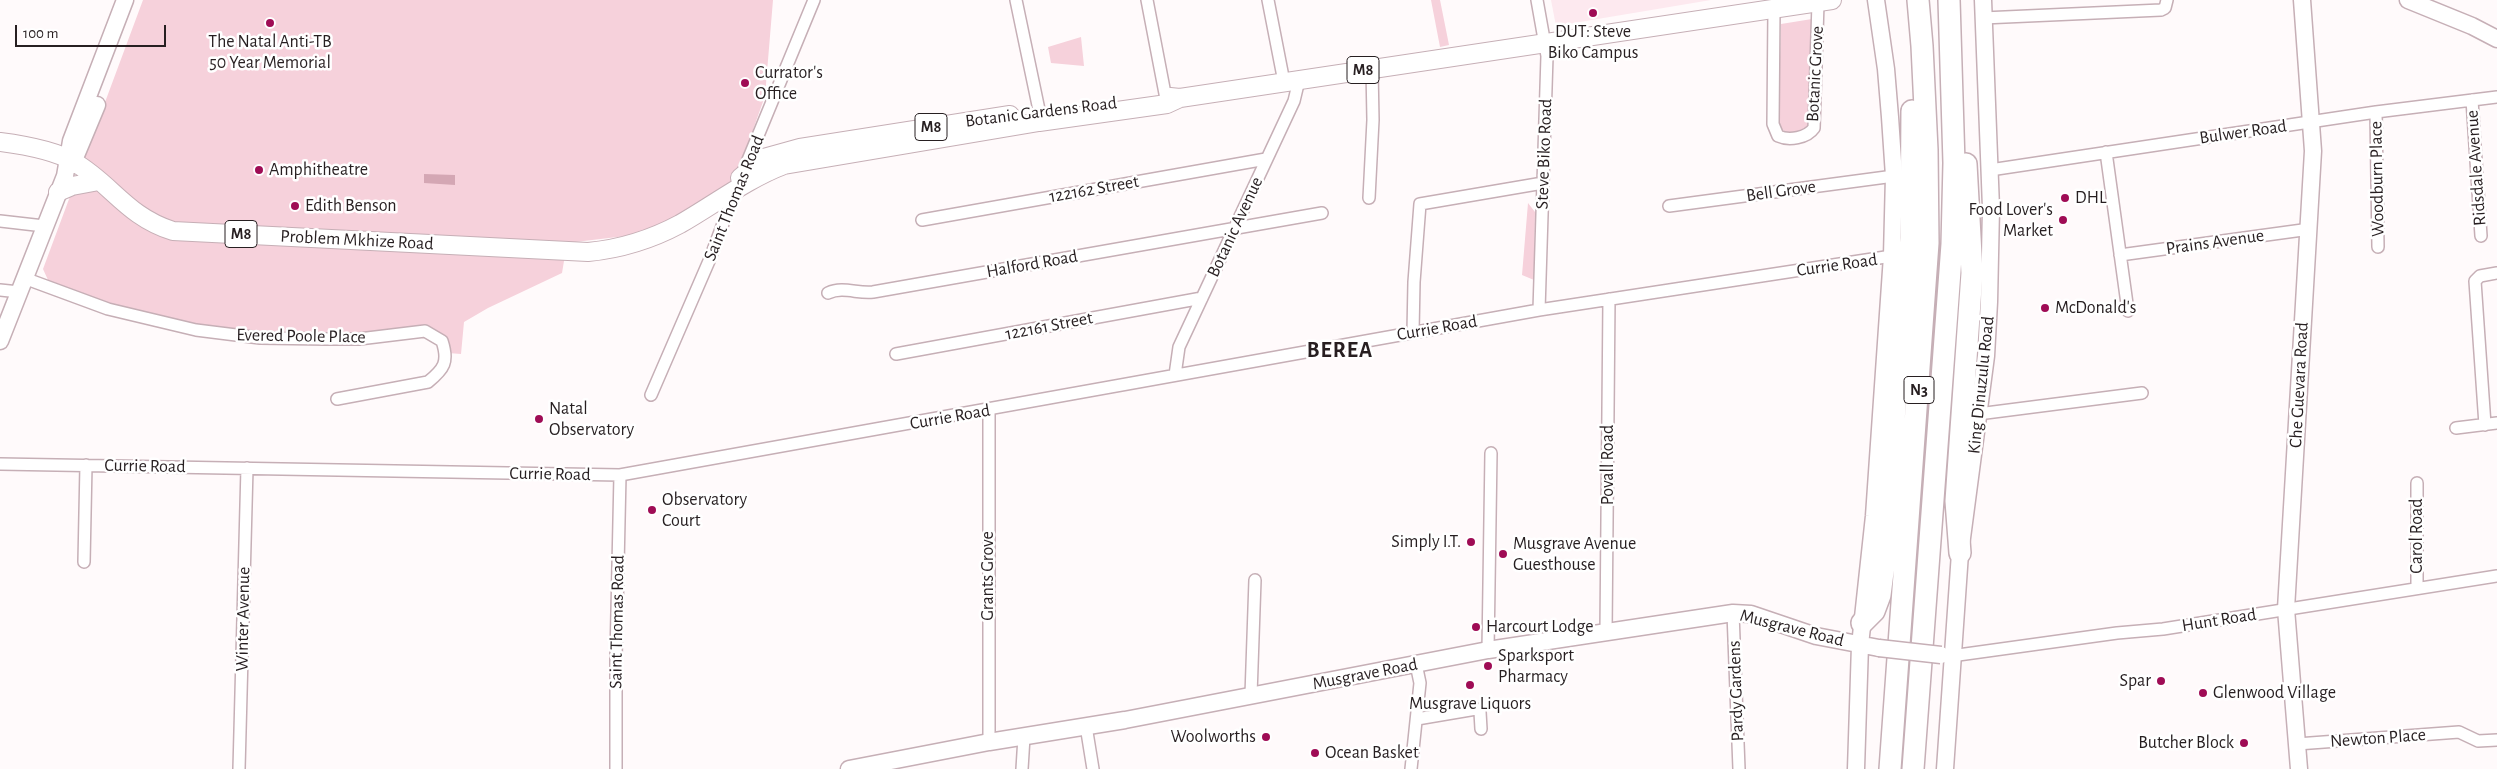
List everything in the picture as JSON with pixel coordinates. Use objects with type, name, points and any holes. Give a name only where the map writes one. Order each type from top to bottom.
[{"type":"highway","points":[[1949,0],[1959,42],[1972,273],[1956,501],[1957,538],[1960,552]]},
{"type":"highway","name":"N3","points":[[1913,769],[1952,244],[1954,163],[1949,0]]},
{"type":"highway","points":[[1862,624],[1874,611],[1880,595],[1887,542],[1898,359],[1911,238],[1911,55],[1918,5]]},
{"type":"highway","name":"N3","points":[[1890,769],[1928,243],[1928,167],[1918,5]]},
{"type":"highway","points":[[1916,741],[1921,769]]},
{"type":"main road","points":[[69,165],[71,141],[125,0]]},
{"type":"main road","points":[[0,341],[44,226],[137,0]]},
{"type":"main road","points":[[1856,769],[1860,645],[1874,516],[1892,256],[1894,176],[1886,68],[1876,0]]},
{"type":"main road","name":"King Dinuzulu Road","points":[[1945,769],[1946,655],[1986,356],[1990,302],[1990,170],[1983,0]]},
{"type":"main road","name":"Che Guevara Road","points":[[2299,769],[2286,609],[2310,229],[2313,151],[2302,0]]},
{"type":"main road","points":[[2408,0],[2472,26],[2497,40]]},
{"type":"main road","name":"Botanic Gardens Road","points":[[701,210],[770,170],[799,162],[1171,99],[1825,1]]},
{"type":"main road","name":"Botanic Gardens Road","points":[[734,191],[760,152],[800,148],[1039,110],[1171,99]]},
{"type":"main road","name":"Problem Mkhize Road","points":[[0,142],[69,165],[99,181],[134,213],[173,231],[588,252],[608,250],[649,238],[679,224],[701,210]]},
{"type":"main road","points":[[58,192],[72,186],[99,181]]},
{"type":"main road","name":"Musgrave Road","points":[[849,769],[915,763],[989,742],[1086,726],[1488,650],[1733,613],[1750,614],[1816,636],[1860,645],[1946,655]]},
{"type":"street","name":"Saint Thomas Road","points":[[760,152],[814,0]]},
{"type":"street","points":[[1016,0],[1039,110]]},
{"type":"street","points":[[1147,0],[1171,99]]},
{"type":"street","name":"Botanic Avenue","points":[[1175,375],[1179,347],[1294,101],[1291,81],[1268,0]]},
{"type":"street","name":"Steve Biko Road","points":[[1537,0],[1547,56],[1539,310]]},
{"type":"street","points":[[1983,18],[2161,10],[2165,8],[2168,0]]},
{"type":"street","name":"Botanic Grove","points":[[1774,9],[1773,124],[1778,136],[1787,138],[1807,135],[1814,128],[1825,1]]},
{"type":"street","points":[[1370,198],[1373,120],[1372,69]]},
{"type":"street","name":"Bulwer Road","points":[[1990,170],[2376,112],[2497,97]]},
{"type":"street","name":"Ridsdale Avenue","points":[[2472,100],[2481,236]]},
{"type":"street","name":"Woodburn Place","points":[[2376,112],[2378,247]]},
{"type":"street","points":[[2106,152],[2128,312]]},
{"type":"street","name":"122162 Street","points":[[922,220],[1266,159]]},
{"type":"street","name":"Bell Grove","points":[[1669,206],[1894,176]]},
{"type":"street","points":[[1413,332],[1414,282],[1422,203],[1543,183]]},
{"type":"street","name":"Saint Thomas Road","points":[[651,395],[734,191]]},
{"type":"street","name":"Halford Road","points":[[828,293],[841,289],[860,293],[873,292],[1322,213]]},
{"type":"street","points":[[0,221],[44,226]]},
{"type":"street","name":"Prains Avenue","points":[[2120,255],[2310,229]]},
{"type":"street","name":"Currie Road","points":[[0,464],[620,475],[1539,310],[1892,256]]},
{"type":"street","points":[[2485,425],[2475,281],[2480,276],[2497,273]]},
{"type":"street","points":[[0,290],[22,285]]},
{"type":"street","name":"Evered Poole Place","points":[[22,285],[108,309],[196,330],[260,338],[325,340],[359,339],[425,331],[442,341],[446,354],[444,364],[439,373],[428,382],[337,400]]},
{"type":"street","name":"122161 Street","points":[[896,354],[1202,298]]},
{"type":"street","name":"Povall Road","points":[[1606,632],[1609,298]]},
{"type":"street","points":[[1978,414],[2142,393]]},
{"type":"street","name":"Grants Grove","points":[[988,410],[989,742]]},
{"type":"street","points":[[2456,428],[2497,423]]},
{"type":"street","points":[[1488,650],[1491,453]]},
{"type":"street","points":[[84,562],[86,465]]},
{"type":"street","name":"Winter Avenue","points":[[239,769],[247,468]]},
{"type":"street","name":"Saint Thomas Road","points":[[616,769],[616,657],[620,475]]},
{"type":"street","name":"Carol Road","points":[[2417,484],[2417,588]]},
{"type":"street","name":"Hunt Road","points":[[1946,655],[2117,632],[2162,629],[2497,576]]},
{"type":"street","points":[[1251,695],[1255,580]]},
{"type":"street","name":"Pardy Gardens","points":[[1733,613],[1739,769]]},
{"type":"street","points":[[1411,769],[1420,683],[1416,664]]},
{"type":"street","points":[[1417,719],[1476,710],[1480,712],[1481,729]]},
{"type":"street","points":[[1086,726],[1093,769]]},
{"type":"street","name":"Newton Place","points":[[2297,744],[2459,732],[2478,741],[2497,740]]},
{"type":"street","points":[[1022,769],[1024,737]]},
{"type":"shaded area","points":[[143,0],[773,0],[765,96],[733,186],[651,233],[567,243],[562,273],[488,308],[464,322],[461,354],[448,353],[442,339],[392,333],[245,335],[120,311],[48,280],[43,269]]},
{"type":"shaded area","points":[[1431,0],[1440,0],[1449,45],[1440,47]]},
{"type":"shaded area","name":"DUT: Steve Biko Campus","points":[[1551,0],[1711,0],[1556,26]]},
{"type":"shaded area","points":[[1812,19],[1810,125],[1805,130],[1799,132],[1786,133],[1778,125],[1781,24]]},
{"type":"shaded area","points":[[1081,37],[1084,66],[1051,63],[1048,47]]},
{"type":"shaded area","points":[[424,174],[455,175],[455,185],[424,183]]},
{"type":"shaded area","points":[[1528,203],[1535,212],[1534,280],[1522,275]]},
{"type":"place","name":"DUT: Steve Biko Campus","points":[[1593,13]]},
{"type":"place","name":"The Natal Anti-TB 50 Year Memorial","points":[[270,23]]},
{"type":"place","name":"Currator's Office","points":[[745,83]]},
{"type":"place","name":"Amphitheatre","points":[[259,170]]},
{"type":"place","name":"DHL","points":[[2065,198]]},
{"type":"place","name":"Edith Benson","points":[[295,206]]},
{"type":"place","name":"Food Lover's Market","points":[[2063,220]]},
{"type":"place","name":"McDonald's","points":[[2045,308]]},
{"type":"place","name":"Natal Observatory","points":[[539,419]]},
{"type":"place","name":"Observatory Court","points":[[652,510]]},
{"type":"place","name":"Simply I.T.","points":[[1471,542]]},
{"type":"place","name":"Musgrave Avenue Guesthouse","points":[[1503,554]]},
{"type":"place","name":"Harcourt Lodge","points":[[1476,627]]},
{"type":"place","name":"Sparksport Pharmacy","points":[[1488,666]]},
{"type":"place","name":"Spar","points":[[2161,681]]},
{"type":"place","name":"Musgrave Liquors","points":[[1470,685]]},
{"type":"place","name":"Glenwood Village","points":[[2203,693]]},
{"type":"place","name":"Woolworths","points":[[1266,737]]},
{"type":"place","name":"Butcher Block","points":[[2244,743]]},
{"type":"place","name":"Ocean Basket","points":[[1315,753]]},
{"type":"district","name":"BEREA","points":[[1340,350]]}]
